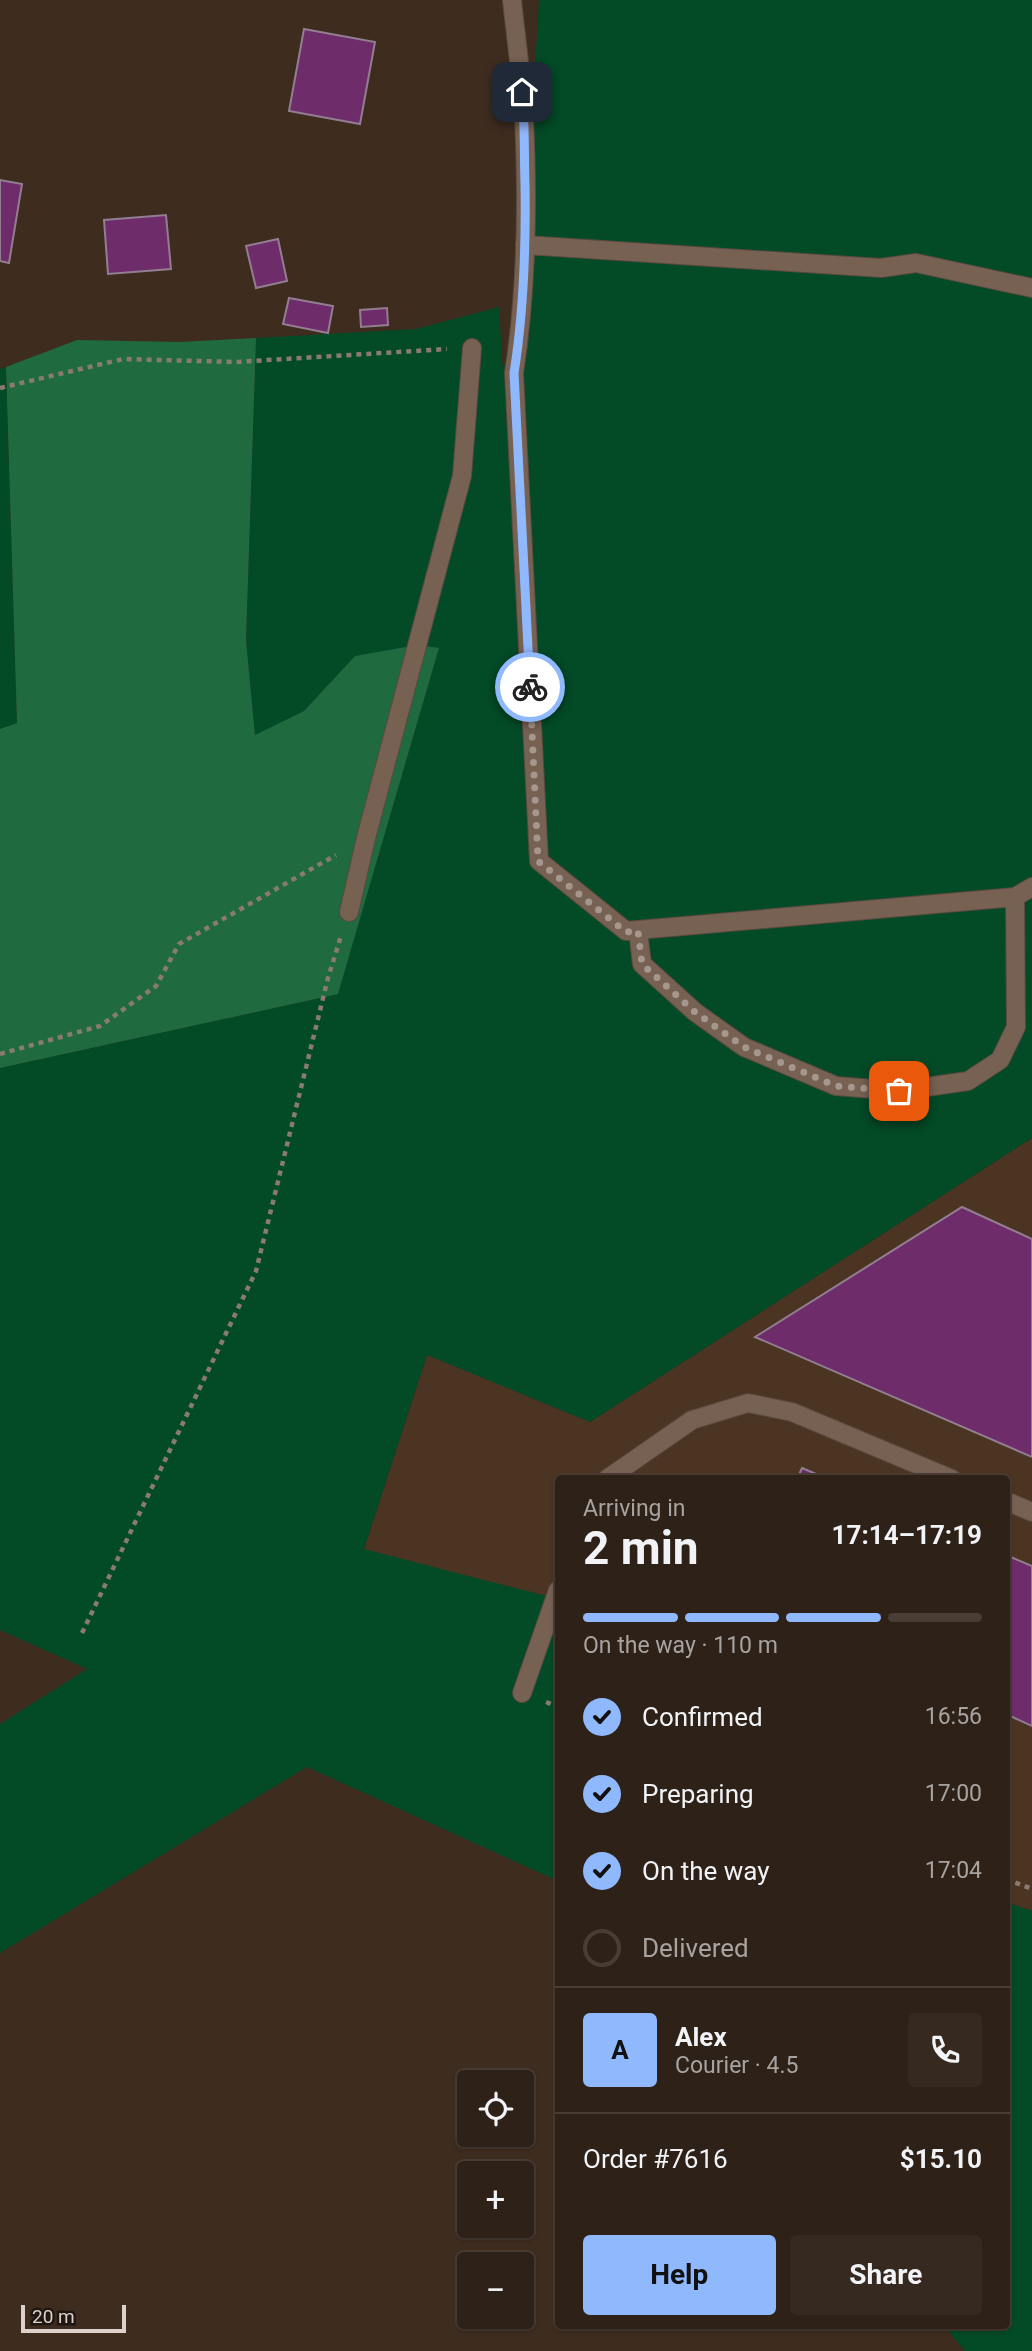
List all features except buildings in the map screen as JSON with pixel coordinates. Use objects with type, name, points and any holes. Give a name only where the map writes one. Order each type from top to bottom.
[{"type":"street","points":[[512,0],[524,116],[525,245],[521,331],[514,373],[538,861],[626,932],[1014,897],[1032,887]]},
{"type":"street","points":[[525,245],[881,268],[916,263],[1032,288]]},
{"type":"street","points":[[349,912],[461,476],[472,348]]},
{"type":"street","points":[[638,931],[642,964],[695,1012],[744,1047],[836,1086],[899,1091],[968,1081],[1000,1060],[1016,1027],[1014,897]]},
{"type":"street","points":[[613,1475],[692,1420],[748,1403],[792,1412],[943,1475]]},
{"type":"street","points":[[1010,1503],[1032,1512]]},
{"type":"street","points":[[522,1693],[555,1599]]},
{"type":"path","points":[[0,388],[123,359],[236,362],[472,348]]},
{"type":"path","points":[[0,1054],[100,1026],[156,986],[179,944],[366,838]]},
{"type":"path","points":[[82,1633],[256,1271],[328,978],[349,912]]},
{"type":"path","points":[[1010,1881],[1032,1889]]},
{"type":"shaded area","points":[[1032,1138],[1032,1911],[1010,1903],[1010,1475],[555,1475],[555,1598],[364,1550],[427,1355],[590,1422]]},
{"type":"green space","points":[[539,0],[1032,0],[1032,1138],[590,1422],[427,1355],[364,1549],[555,1598],[555,1880],[307,1767],[0,1953],[0,1724],[87,1669],[0,1630],[0,1068],[338,994],[439,648],[355,656],[304,711],[255,736],[246,640],[256,338],[416,329],[499,307],[503,374],[525,245]]},
{"type":"green space","points":[[256,338],[246,640],[255,735],[304,711],[355,656],[417,645],[439,648],[338,994],[0,1068],[0,729],[17,723],[6,367],[77,340],[179,342]]},
{"type":"green space","points":[[6,367],[17,723],[0,729],[0,369]]},
{"type":"green space","points":[[1010,1903],[1032,1911],[1032,2351],[965,2351],[947,2329],[1010,2329]]},
{"type":"way so far","points":[[530,687],[538,861],[626,932],[638,931],[642,964],[695,1012],[744,1047],[836,1086],[899,1091]]},
{"type":"route","points":[[522,92],[525,245],[521,331],[514,373],[530,687]]}]
